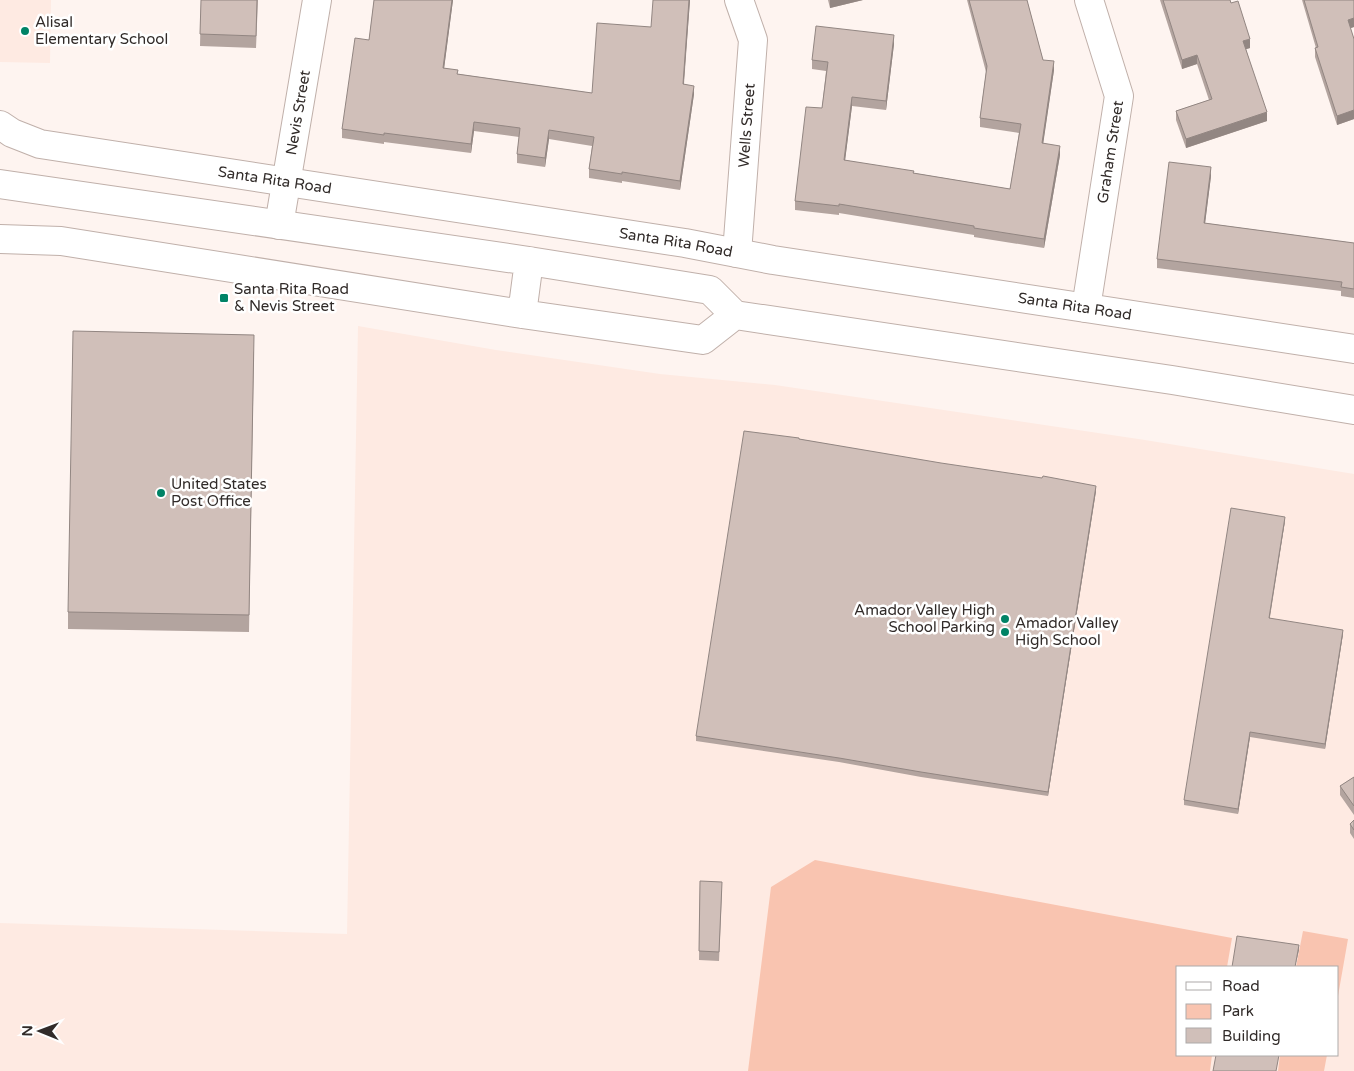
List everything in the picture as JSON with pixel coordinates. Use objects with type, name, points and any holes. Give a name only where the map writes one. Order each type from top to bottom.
[{"type":"main road","name":"Nevis Street","points":[[279,225],[317,0]]},
{"type":"main road","name":"Wells Street","points":[[737,253],[753,40],[739,0]]},
{"type":"main road","name":"Graham Street","points":[[1086,308],[1118,96],[1089,0]]},
{"type":"main road","name":"Santa Rita Road","points":[[0,124],[12,133],[40,144],[685,243],[773,260],[1354,349]]},
{"type":"main road","points":[[0,184],[530,261],[710,290],[735,315],[1172,380],[1354,410]]},
{"type":"main road","points":[[0,239],[61,241],[522,314],[703,340],[735,315]]},
{"type":"main road","points":[[522,314],[530,261]]},
{"type":"shaded area","name":"Alisal Elementary School","points":[[0,0],[51,0],[50,63],[0,62]]},
{"type":"shaded area","name":"Amador Valley High School","points":[[358,326],[496,350],[660,374],[775,385],[1145,440],[1354,474],[1354,1071],[0,1071],[0,923],[347,934]]},
{"type":"green space","points":[[815,860],[1232,938],[1227,966],[1176,966],[1176,1056],[1212,1056],[1210,1071],[748,1071],[771,887]]},
{"type":"green space","points":[[1303,931],[1348,939],[1339,990],[1339,966],[1296,966]]},
{"type":"green space","points":[[1280,1056],[1327,1056],[1324,1071],[1278,1071]]},
{"type":"building","points":[[201,0],[257,0],[256,36],[200,34]]},
{"type":"building","points":[[374,0],[452,0],[443,68],[458,70],[457,74],[592,93],[597,23],[651,27],[653,0],[689,0],[683,84],[694,86],[680,181],[589,169],[594,137],[549,130],[545,158],[517,154],[520,128],[474,122],[471,144],[342,129],[355,38],[369,40]]},
{"type":"building","points":[[969,0],[1027,0],[1043,60],[1054,61],[1042,143],[1060,146],[1044,239],[839,204],[839,206],[795,201],[806,107],[822,108],[828,62],[812,60],[816,26],[894,35],[886,101],[852,97],[844,160],[1010,189],[1021,124],[980,118],[987,66]]},
{"type":"building","points":[[1163,0],[1230,0],[1231,3],[1238,1],[1250,39],[1243,41],[1267,112],[1186,139],[1176,111],[1212,99],[1197,55],[1182,60]]},
{"type":"building","points":[[1304,0],[1354,0],[1354,18],[1348,20],[1354,39],[1354,110],[1337,116],[1315,48],[1318,47]]},
{"type":"building","points":[[1169,162],[1211,167],[1204,223],[1354,243],[1354,289],[1341,287],[1342,282],[1157,259]]},
{"type":"building","name":"United States Post Office","points":[[73,331],[254,335],[249,615],[68,612]]},
{"type":"building","points":[[744,431],[799,438],[941,463],[1042,478],[1043,476],[1096,486],[1048,792],[696,736]]},
{"type":"building","points":[[1231,508],[1285,517],[1269,618],[1343,630],[1325,744],[1250,732],[1238,809],[1184,800]]},
{"type":"building","points":[[1354,777],[1354,806],[1340,786]]},
{"type":"building","points":[[1354,820],[1354,830],[1350,824]]},
{"type":"building","points":[[700,881],[722,882],[719,952],[699,951]]},
{"type":"building","points":[[1237,936],[1299,945],[1295,966],[1232,966]]},
{"type":"building","points":[[1216,1056],[1279,1056],[1276,1071],[1213,1071]]},
{"type":"place","name":"Alisal Elementary School","points":[[25,31]]},
{"type":"place","name":"Santa Rita Road & Nevis Street","points":[[224,298]]},
{"type":"place","name":"United States Post Office","points":[[161,493]]},
{"type":"place","name":"Amador Valley High School Parking","points":[[1005,619]]},
{"type":"place","name":"Amador Valley High School","points":[[1005,632]]}]
